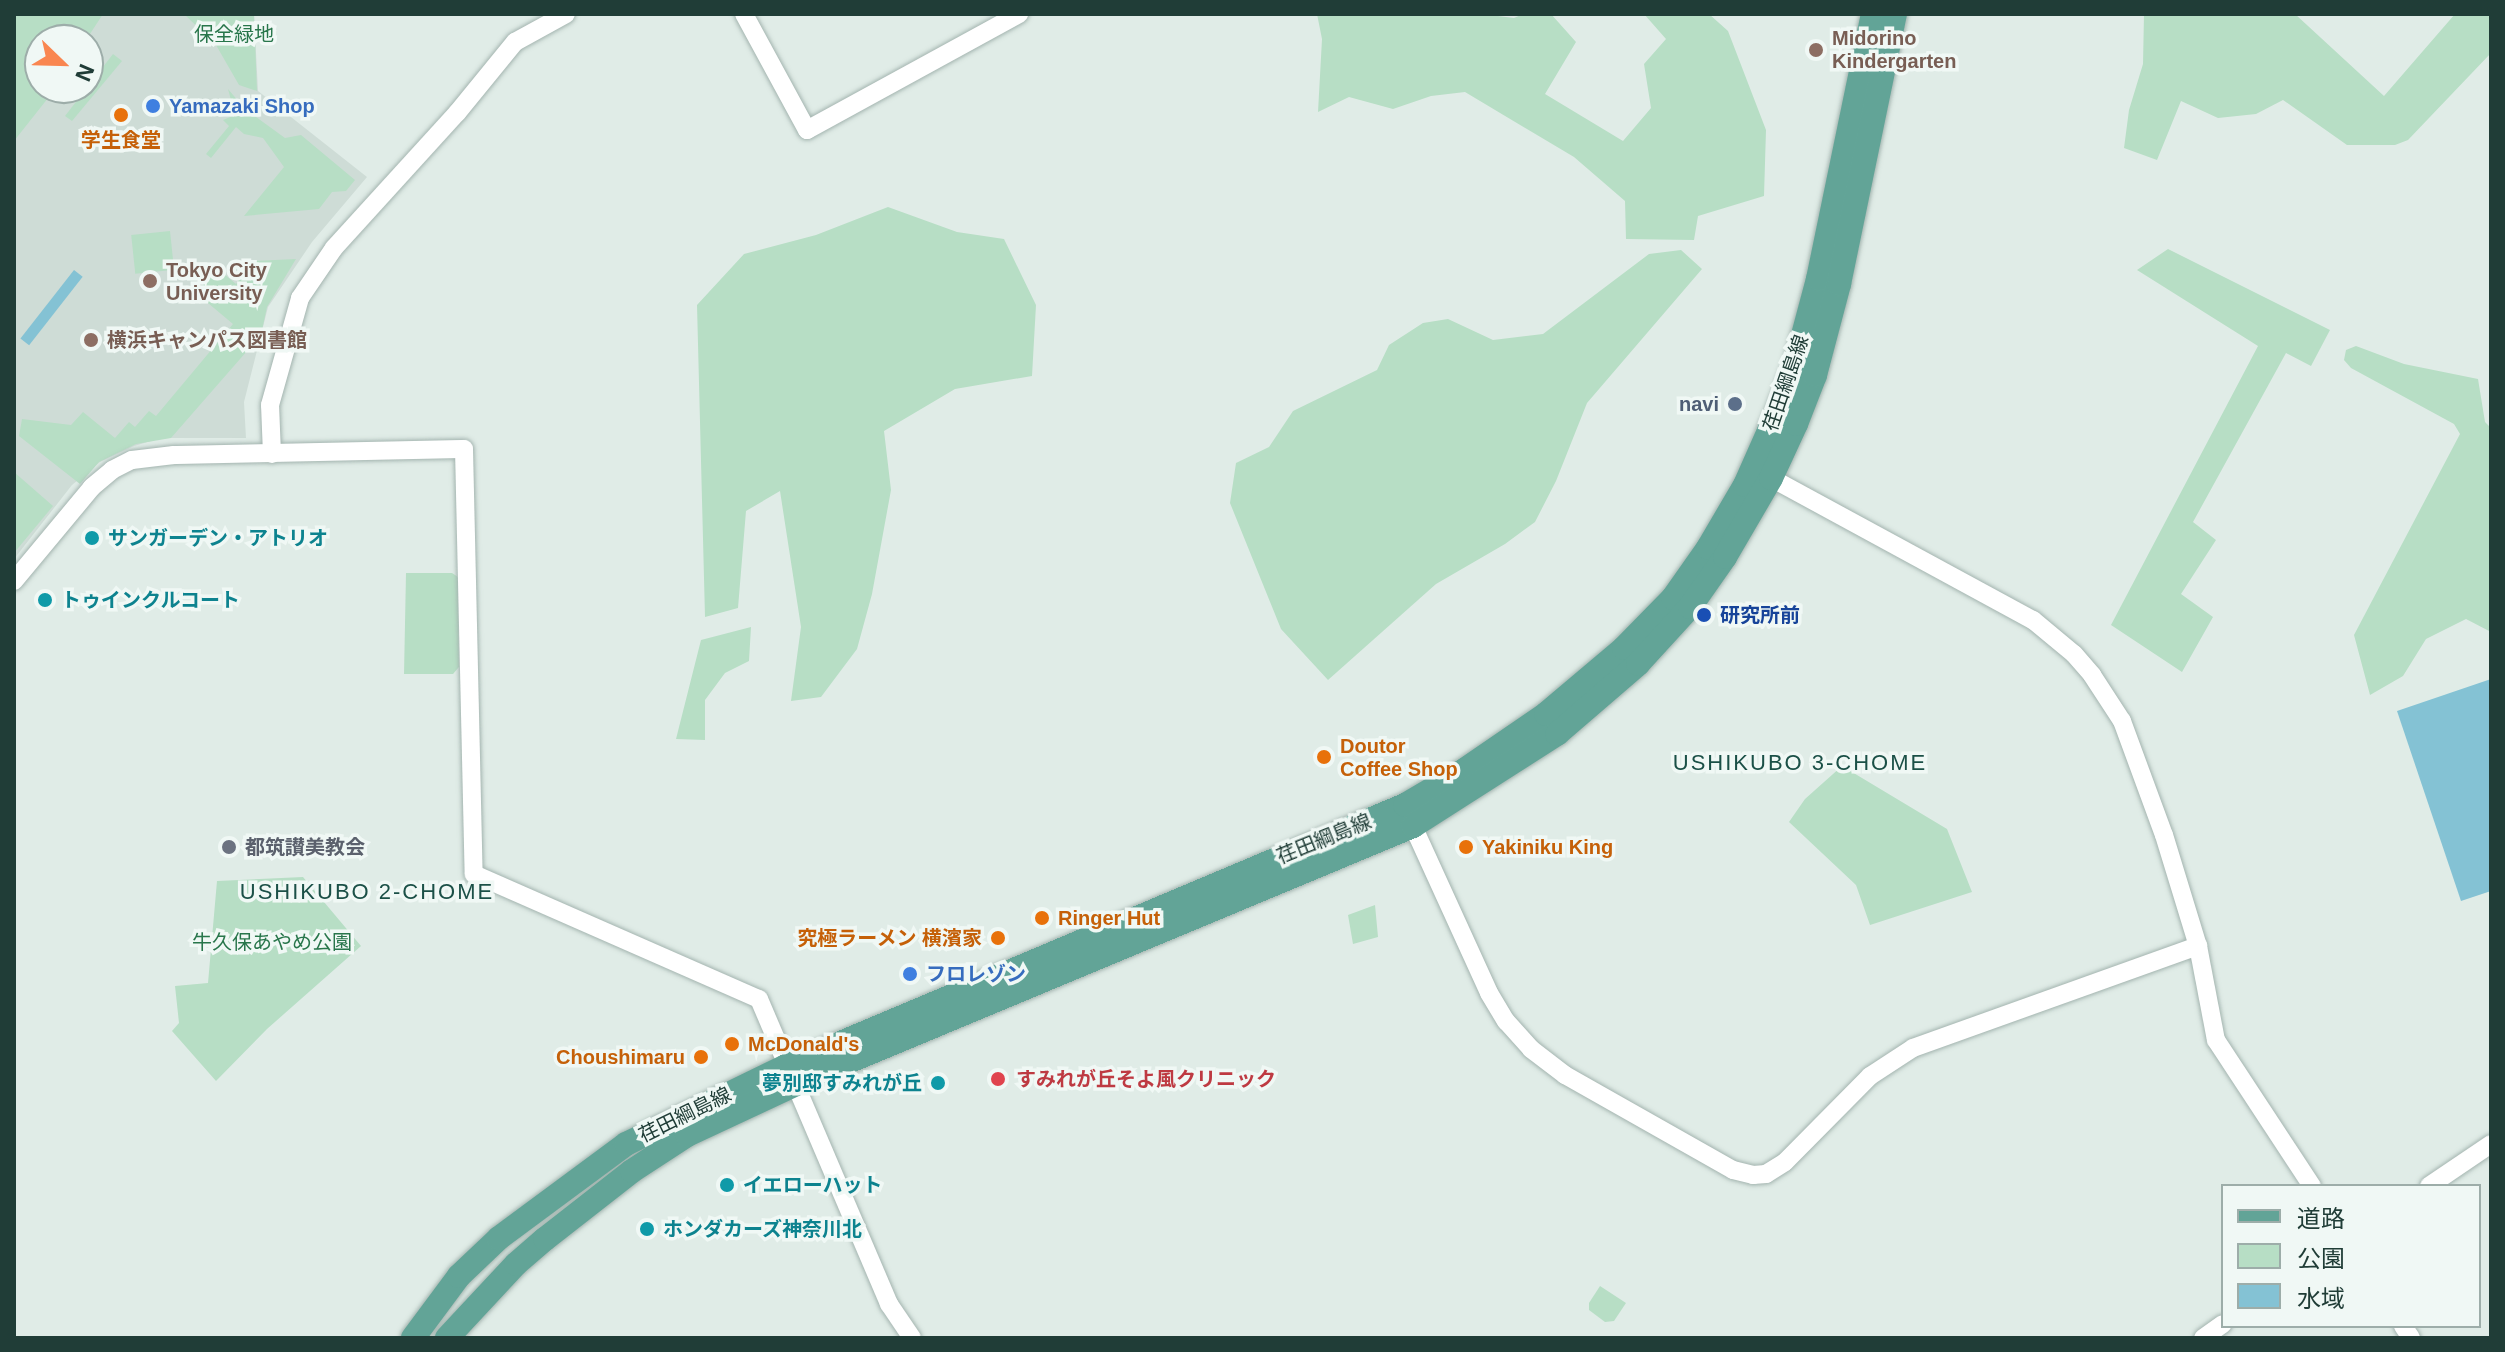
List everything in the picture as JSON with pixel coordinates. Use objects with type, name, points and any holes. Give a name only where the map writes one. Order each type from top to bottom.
[{"type":"main road","name":"荏田綱島線","points":[[447,1338],[516,1264],[632,1171],[687,1135],[791,1075],[1405,805],[1466,769],[1546,714],[1624,648],[1673,598],[1708,548],[1745,485],[1776,415],[1795,365],[1818,279],[1873,14]]},
{"type":"main road","name":"荏田綱島線","points":[[413,1338],[459,1276],[499,1238],[583,1173],[671,1120],[1413,826],[1557,734],[1638,664],[1690,607],[1725,557],[1771,478],[1815,375],[1835,299],[1895,14]]},
{"type":"street","points":[[272,454],[270,405],[300,298],[334,248],[457,113],[515,42],[566,14]]},
{"type":"street","points":[[744,14],[807,130],[1019,14]]},
{"type":"street","points":[[14,581],[82,498],[112,470],[154,455],[464,449],[474,874],[759,999],[889,1304],[912,1338]]},
{"type":"street","points":[[1771,478],[2012,608],[2054,636],[2074,654],[2107,697],[2129,736],[2198,946],[2216,1040],[2311,1184]]},
{"type":"street","points":[[1413,826],[1489,993],[1506,1021],[1531,1049],[1565,1075],[1733,1170],[1753,1175],[1766,1174],[1785,1162],[1870,1076],[1913,1048],[2198,946]]},
{"type":"street","points":[[2432,1184],[2491,1144]]},
{"type":"street","points":[[2203,1338],[2221,1325]]},
{"type":"shaded area","name":"Tokyo City University","points":[[14,14],[254,14],[258,91],[367,177],[312,242],[268,307],[244,402],[246,438],[161,438],[134,446],[100,462],[72,485],[14,559]]},
{"type":"green space","points":[[14,14],[103,14],[96,24],[24,24],[24,104],[43,104],[14,141]]},
{"type":"green space","name":"保全緑地","points":[[184,14],[254,14],[257,91],[239,85],[216,45]]},
{"type":"green space","points":[[1317,14],[1482,14],[1514,18],[1523,14],[1551,14],[1576,42],[1545,94],[1623,141],[1651,108],[1644,64],[1666,39],[1644,14],[1709,14],[1728,31],[1766,130],[1764,196],[1698,216],[1694,240],[1626,239],[1625,201],[1574,157],[1465,92],[1431,96],[1393,109],[1349,97],[1318,112],[1322,39]]},
{"type":"green space","points":[[2144,14],[2295,14],[2384,96],[2455,14],[2491,14],[2491,53],[2408,140],[2395,145],[2347,145],[2283,100],[2256,114],[2218,118],[2181,101],[2157,160],[2124,148],[2129,110],[2143,64]]},
{"type":"green space","points":[[113,54],[122,61],[104,83],[104,66]]},
{"type":"green space","points":[[228,89],[245,109],[285,138],[301,135],[355,180],[346,191],[332,192],[319,209],[244,216],[284,167],[263,138],[244,134],[236,127],[211,158],[206,154],[229,126],[223,120],[235,115]]},
{"type":"green space","points":[[74,104],[86,104],[72,121],[65,116]]},
{"type":"green space","points":[[888,207],[957,232],[1004,239],[1036,305],[1032,376],[955,389],[884,431],[891,490],[872,594],[857,649],[821,697],[791,701],[801,627],[780,491],[746,511],[738,608],[705,617],[697,305],[744,254],[816,235]]},
{"type":"green space","points":[[170,231],[174,270],[135,274],[131,235]]},
{"type":"green space","points":[[2168,249],[2330,330],[2311,366],[2286,353],[2193,522],[2216,540],[2181,594],[2213,617],[2182,672],[2111,625],[2258,346],[2137,270]]},
{"type":"green space","points":[[1681,250],[1702,269],[1587,403],[1556,481],[1535,522],[1505,544],[1436,584],[1328,680],[1281,629],[1230,503],[1236,463],[1269,447],[1293,411],[1377,370],[1389,345],[1423,323],[1448,319],[1493,340],[1543,334],[1649,254]]},
{"type":"green space","points":[[296,259],[267,307],[261,335],[171,438],[136,444],[99,462],[80,484],[19,436],[22,419],[71,425],[83,412],[115,438],[129,422],[135,427],[149,411],[156,416],[233,324],[196,293],[218,269],[236,284],[254,261]]},
{"type":"green space","points":[[2356,346],[2404,364],[2478,379],[2485,422],[2491,428],[2491,632],[2466,619],[2426,639],[2403,676],[2370,695],[2354,635],[2460,434],[2454,424],[2351,368],[2344,360],[2346,350]]},
{"type":"green space","points":[[14,472],[53,506],[14,553]]},
{"type":"green space","points":[[406,573],[452,573],[458,577],[459,667],[453,674],[404,674]]},
{"type":"green space","points":[[751,627],[749,661],[725,673],[705,700],[705,740],[676,739],[701,640]]},
{"type":"green space","points":[[1842,766],[1947,829],[1972,892],[1870,925],[1856,885],[1789,822],[1805,799]]},
{"type":"green space","name":"牛久保あやめ公園","points":[[303,877],[361,946],[267,1029],[216,1081],[172,1031],[179,1023],[175,986],[208,983],[217,881]]},
{"type":"green space","points":[[1375,905],[1378,937],[1353,944],[1348,915]]},
{"type":"green space","points":[[1600,1286],[1626,1303],[1614,1321],[1605,1322],[1589,1310],[1589,1303]]},
{"type":"water","points":[[74,270],[83,277],[29,345],[20,339]]},
{"type":"water","points":[[2491,679],[2491,891],[2461,901],[2397,711]]},
{"type":"place","name":"Midorino Kindergarten","points":[[1816,50]]},
{"type":"place","name":"Yamazaki Shop","points":[[153,106]]},
{"type":"place","name":"学生食堂","points":[[121,115]]},
{"type":"place","name":"Tokyo City University","points":[[150,281]]},
{"type":"place","name":"横浜キャンパス図書館","points":[[91,340]]},
{"type":"place","name":"navi","points":[[1735,404]]},
{"type":"place","name":"サンガーデン・アトリオ","points":[[92,538]]},
{"type":"place","name":"トゥインクルコート","points":[[45,600]]},
{"type":"place","name":"研究所前","points":[[1704,615]]},
{"type":"place","name":"Doutor Coffee Shop","points":[[1324,757]]},
{"type":"place","name":"都筑讃美教会","points":[[229,847]]},
{"type":"place","name":"Yakiniku King","points":[[1466,847]]},
{"type":"place","name":"Ringer Hut","points":[[1042,918]]},
{"type":"place","name":"究極ラーメン 横濱家","points":[[998,938]]},
{"type":"place","name":"フロレゾン","points":[[910,974]]},
{"type":"place","name":"McDonald's","points":[[732,1044]]},
{"type":"place","name":"Choushimaru","points":[[701,1057]]},
{"type":"place","name":"すみれが丘そよ風クリニック","points":[[998,1079]]},
{"type":"place","name":"夢別邸すみれが丘","points":[[938,1083]]},
{"type":"place","name":"イエローハット","points":[[727,1185]]},
{"type":"place","name":"ホンダカーズ神奈川北","points":[[647,1229]]},
{"type":"district","name":"USHIKUBO 3-CHOME","points":[[1800,763]]},
{"type":"district","name":"USHIKUBO 2-CHOME","points":[[367,892]]}]
